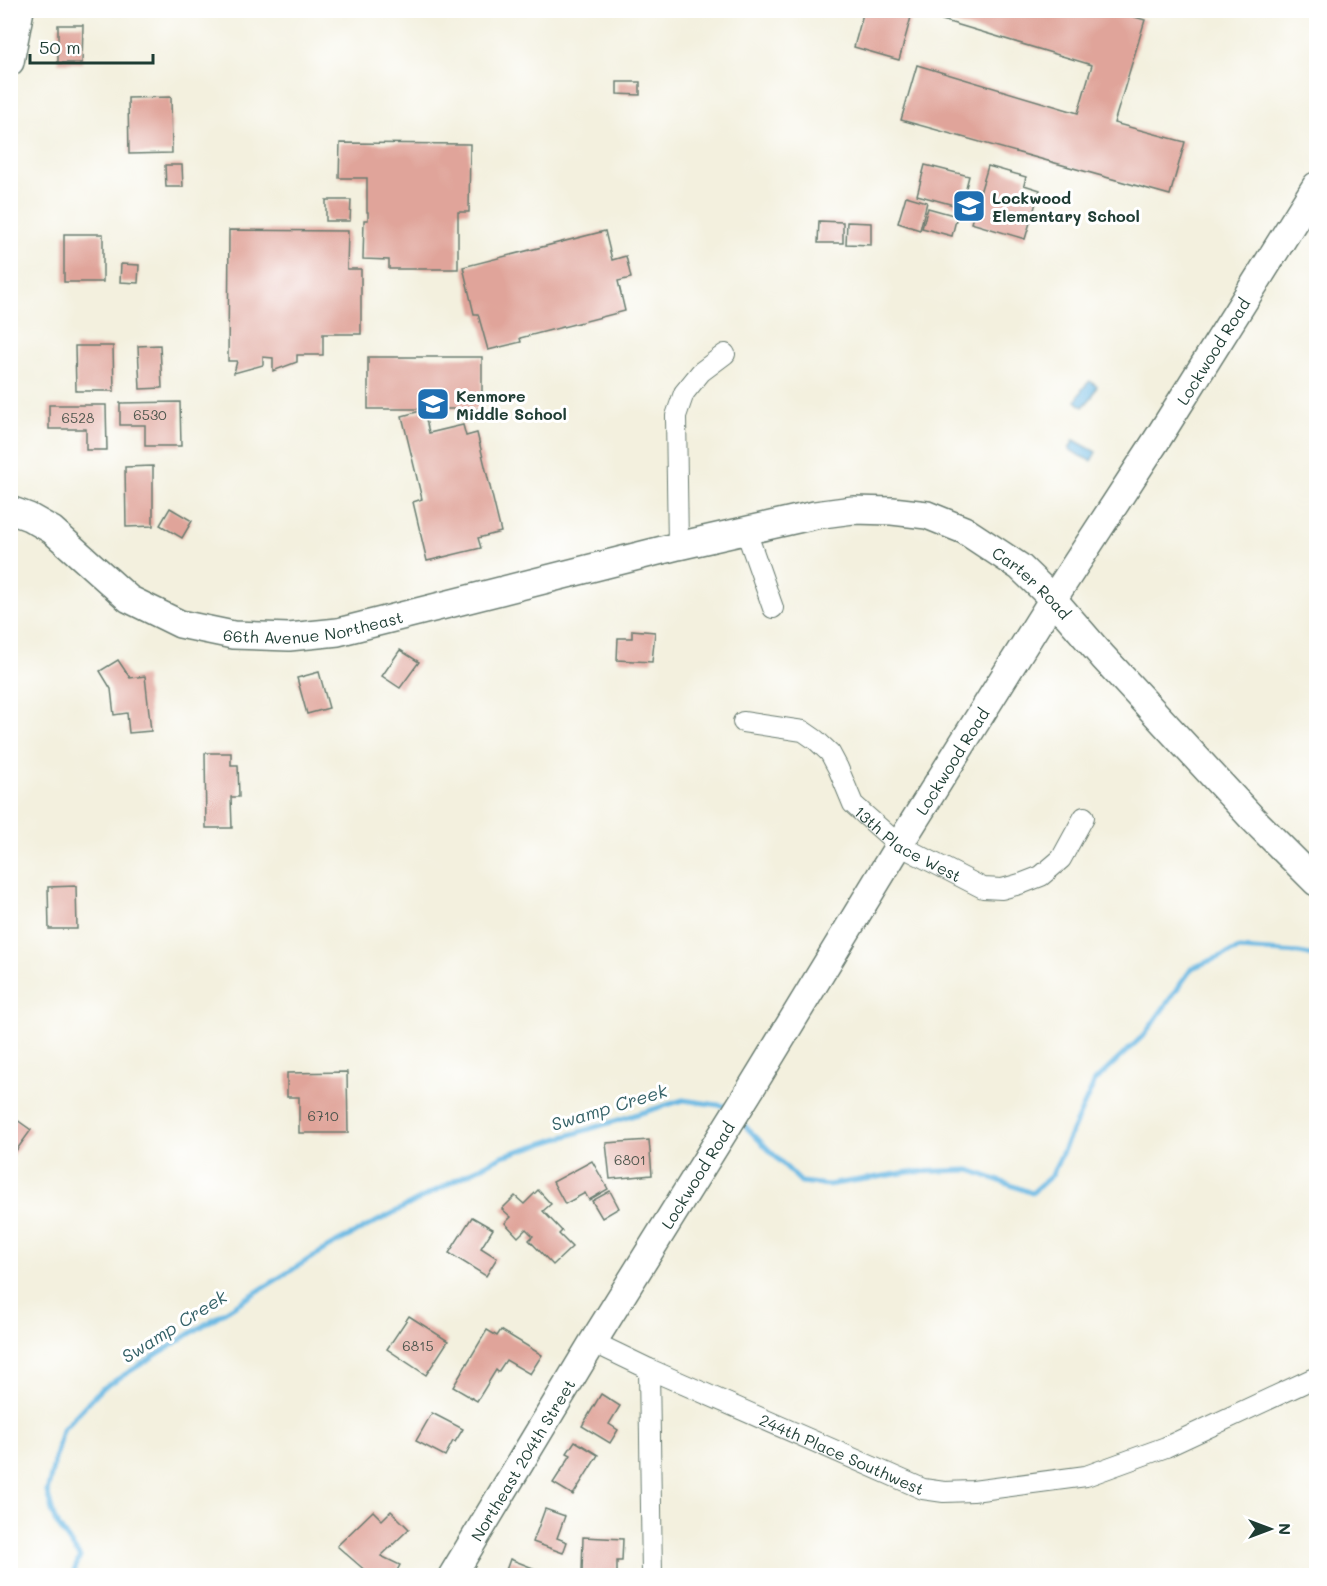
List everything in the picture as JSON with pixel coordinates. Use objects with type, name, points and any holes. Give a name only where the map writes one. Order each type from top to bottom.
[{"type":"street","points":[[10,62],[20,10]]},
{"type":"street","name":"Lockwood Road","points":[[593,1342],[1053,599],[1317,186]]},
{"type":"street","points":[[678,546],[676,416],[684,393],[701,372],[725,354]]},
{"type":"street","name":"66th Avenue Northeast","points":[[10,510],[29,517],[52,530],[129,599],[180,624],[233,634],[289,638],[338,632],[646,555]]},
{"type":"street","name":"Carter Road","points":[[646,555],[816,515],[853,510],[927,515],[964,530],[1020,567],[1053,599],[1103,657],[1252,818],[1317,882]]},
{"type":"street","points":[[746,531],[773,608]]},
{"type":"street","name":"13th Place West","points":[[743,722],[803,731],[830,753],[853,804],[899,845],[983,888],[1002,889],[1041,876],[1061,859],[1084,817]]},
{"type":"street","name":"244th Place Southwest","points":[[593,1342],[923,1489],[944,1492],[973,1491],[1086,1476],[1166,1447],[1315,1384]]},
{"type":"street","name":"Northeast 204th Street","points":[[452,1575],[593,1342]]},
{"type":"street","points":[[650,1369],[652,1575]]},
{"type":"water","points":[[1090,381],[1097,386],[1092,397],[1083,407],[1076,401]]},
{"type":"water","points":[[1074,440],[1096,452],[1091,461],[1069,449]]},
{"type":"building","points":[[864,10],[913,10],[899,60],[854,47]]},
{"type":"building","points":[[934,10],[1111,10],[1145,20],[1114,123],[1185,142],[1170,195],[901,120],[917,65],[1078,113],[1092,65],[932,17]]},
{"type":"building","points":[[58,25],[83,25],[82,63],[58,63]]},
{"type":"building","points":[[617,82],[640,82],[640,95],[617,94]]},
{"type":"building","points":[[171,97],[172,153],[129,154],[128,98]]},
{"type":"building","points":[[340,143],[470,144],[469,212],[458,212],[458,269],[389,269],[389,260],[363,259],[364,220],[368,220],[367,178],[339,178]]},
{"type":"building","points":[[165,165],[182,165],[183,187],[166,187]]},
{"type":"building","points":[[925,165],[969,176],[961,207],[917,195]]},
{"type":"building","points":[[988,166],[1026,177],[1024,185],[1040,190],[1025,239],[971,223]]},
{"type":"building","points":[[906,196],[927,202],[920,230],[898,223]]},
{"type":"building","points":[[326,200],[351,200],[350,221],[326,221]]},
{"type":"building","points":[[928,208],[957,216],[952,236],[922,228]]},
{"type":"building","points":[[819,221],[843,222],[843,243],[818,243]]},
{"type":"building","points":[[847,222],[871,223],[871,245],[846,244]]},
{"type":"building","points":[[229,230],[348,231],[347,269],[361,269],[361,334],[323,334],[323,355],[297,355],[297,362],[273,371],[273,358],[263,357],[263,365],[234,373],[237,361],[228,361]]},
{"type":"building","points":[[605,231],[612,260],[626,256],[631,278],[618,281],[625,311],[520,338],[521,342],[488,350],[478,314],[474,314],[463,267]]},
{"type":"building","points":[[64,234],[103,234],[103,282],[64,282]]},
{"type":"building","points":[[121,264],[139,265],[138,283],[120,282]]},
{"type":"building","points":[[160,345],[162,388],[140,389],[138,346]]},
{"type":"building","points":[[75,346],[113,346],[114,391],[76,391]]},
{"type":"building","points":[[368,357],[482,357],[482,409],[368,409]]},
{"type":"building","points":[[180,402],[181,446],[145,446],[145,425],[120,425],[120,403]]},
{"type":"building","points":[[49,405],[106,405],[107,450],[86,450],[86,429],[49,429]]},
{"type":"building","points":[[424,410],[429,433],[463,425],[466,436],[477,433],[501,532],[478,538],[481,548],[427,561],[413,502],[422,499],[402,416]]},
{"type":"building","points":[[153,466],[153,526],[126,527],[125,467]]},
{"type":"building","points":[[170,508],[192,521],[182,538],[160,525]]},
{"type":"building","points":[[632,630],[655,632],[652,662],[617,660],[618,638],[632,638]]},
{"type":"building","points":[[400,650],[419,662],[400,688],[382,676]]},
{"type":"building","points":[[118,660],[130,678],[145,676],[151,731],[129,733],[127,713],[114,715],[111,689],[100,671]]},
{"type":"building","points":[[319,672],[329,708],[307,714],[297,678]]},
{"type":"building","points":[[205,753],[231,753],[231,765],[238,765],[239,797],[231,797],[232,828],[206,828]]},
{"type":"building","points":[[76,886],[77,929],[49,929],[48,887]]},
{"type":"building","points":[[347,1072],[348,1133],[299,1133],[299,1097],[287,1097],[287,1073]]},
{"type":"building","points":[[10,1115],[31,1130],[10,1159]]},
{"type":"building","points":[[649,1140],[652,1175],[610,1179],[606,1143]]},
{"type":"building","points":[[592,1161],[608,1189],[589,1200],[585,1193],[565,1204],[553,1182]]},
{"type":"building","points":[[538,1190],[551,1204],[543,1211],[562,1231],[559,1234],[572,1247],[553,1265],[529,1240],[533,1236],[526,1229],[518,1237],[505,1223],[511,1217],[502,1209],[515,1196],[524,1204]]},
{"type":"building","points":[[610,1191],[619,1208],[602,1218],[592,1201]]},
{"type":"building","points":[[472,1217],[493,1229],[481,1248],[497,1258],[486,1276],[449,1253]]},
{"type":"building","points":[[409,1316],[448,1341],[426,1375],[387,1349]]},
{"type":"building","points":[[487,1330],[497,1336],[501,1330],[542,1355],[530,1374],[506,1360],[498,1372],[496,1370],[477,1401],[453,1387]]},
{"type":"building","points":[[601,1394],[620,1406],[609,1424],[618,1430],[610,1443],[582,1426]]},
{"type":"building","points":[[432,1413],[463,1429],[445,1456],[416,1441]]},
{"type":"building","points":[[575,1441],[598,1455],[573,1495],[553,1483],[571,1455],[567,1453]]},
{"type":"building","points":[[545,1509],[565,1516],[557,1538],[567,1542],[563,1553],[533,1542]]},
{"type":"building","points":[[373,1511],[382,1520],[391,1511],[409,1529],[381,1556],[400,1565],[394,1576],[373,1576],[337,1546]]},
{"type":"building","points":[[583,1537],[623,1539],[622,1561],[617,1561],[617,1573],[582,1572]]},
{"type":"building","points":[[510,1559],[548,1574],[547,1576],[504,1576]]},
{"type":"waterway","name":"Swamp Creek","points":[[740,1121],[801,1182],[828,1185],[909,1172],[970,1170],[1032,1193],[1052,1175],[1095,1081],[1145,1034],[1192,968],[1239,949],[1316,956]]},
{"type":"waterway","name":"Swamp Creek","points":[[72,1576],[80,1557],[55,1521],[47,1492],[62,1430],[100,1390],[330,1246],[502,1156],[683,1100],[725,1106],[727,1109]]},
{"type":"place","name":"Lockwood Elementary School","points":[[969,206]]},
{"type":"place","name":"Kenmore Middle School","points":[[433,404]]}]
